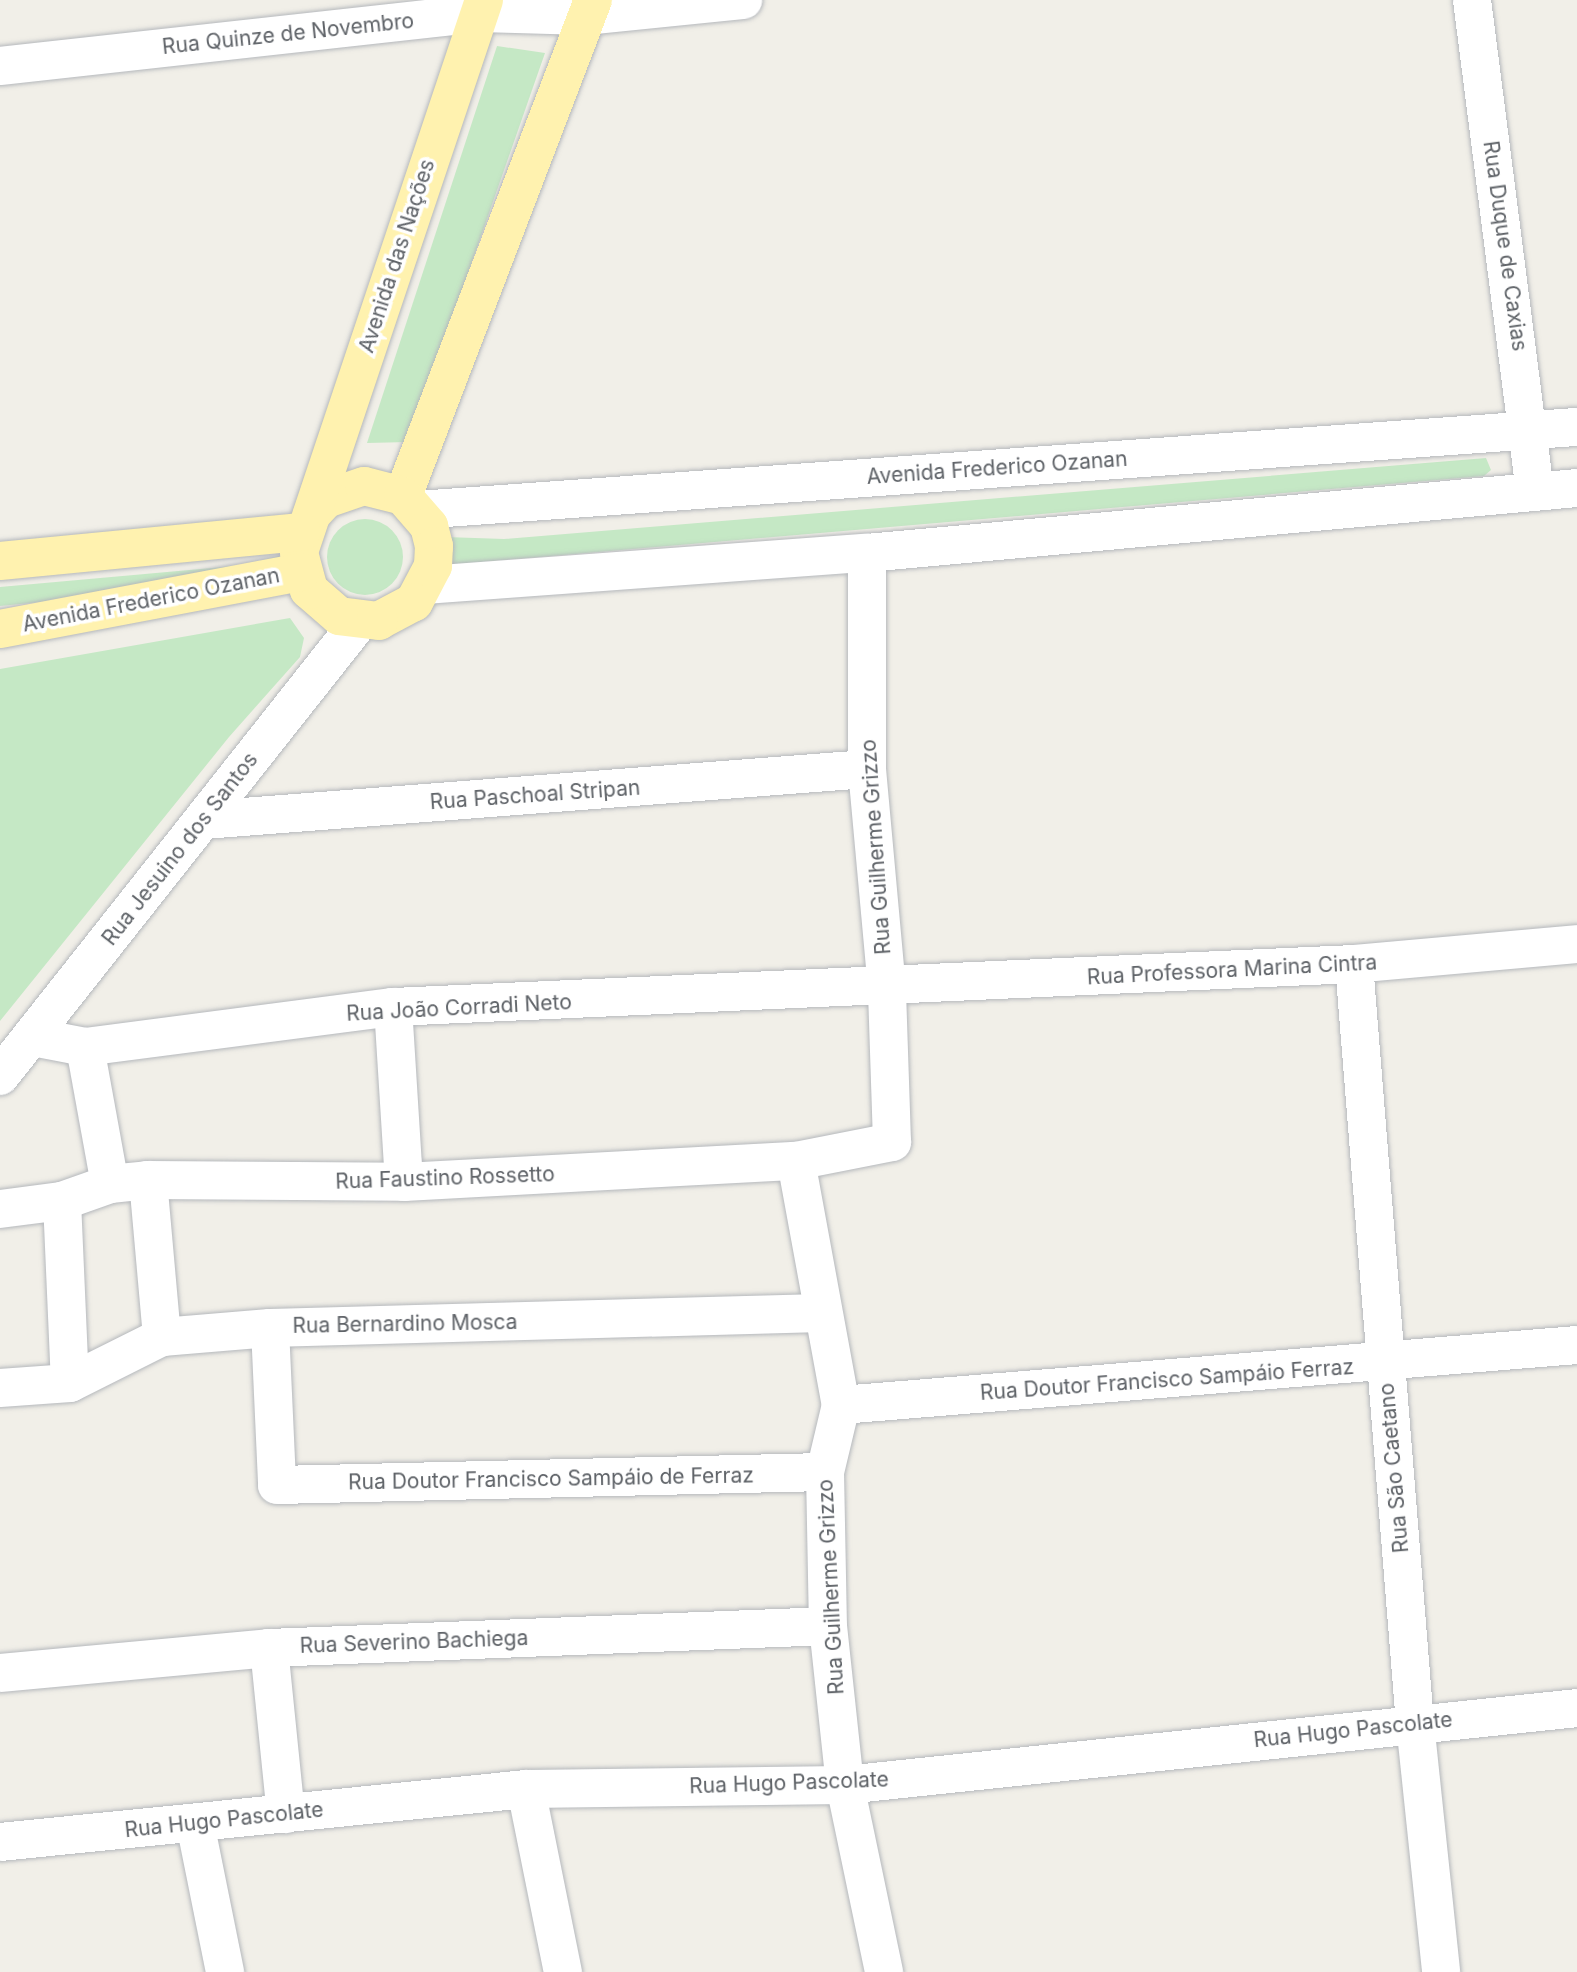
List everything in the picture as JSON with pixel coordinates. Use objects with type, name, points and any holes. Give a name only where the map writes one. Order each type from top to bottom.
[{"type":"main road","name":"Avenida das Nações","points":[[307,523],[481,7]]},
{"type":"main road","points":[[410,503],[589,8]]},
{"type":"main road","points":[[364,486],[410,503],[434,546],[426,585],[398,614],[359,622],[322,606],[301,572],[307,523],[326,499],[364,486]]},
{"type":"main road","name":"Avenida Frederico Ozanan","points":[[0,562],[307,523]]},
{"type":"main road","name":"Avenida Frederico Ozanan","points":[[0,629],[301,572]]},
{"type":"street","name":"Rua Quinze de Novembro","points":[[0,66],[481,7],[589,8],[743,0]]},
{"type":"street","name":"Rua Duque de Caxias","points":[[1472,0],[1530,430],[1535,492]]},
{"type":"street","name":"Avenida Frederico Ozanan","points":[[410,503],[1577,427]]},
{"type":"street","points":[[426,585],[867,553],[1577,488]]},
{"type":"street","name":"Rua Guilherme Grizzo","points":[[867,553],[867,769],[887,989],[892,1142]]},
{"type":"street","name":"Rua Jesuino dos Santos","points":[[0,1076],[359,622]]},
{"type":"street","name":"Rua Paschoal Stripan","points":[[204,820],[867,769]]},
{"type":"street","name":"Rua Professora Marina Cintra","points":[[887,989],[1354,964],[1577,944]]},
{"type":"street","name":"Rua São Caetano","points":[[1354,964],[1415,1723],[1441,1972]]},
{"type":"street","name":"Rua João Corradi Neto","points":[[33,1037],[85,1047],[393,1007],[887,989]]},
{"type":"street","points":[[393,1007],[404,1182]]},
{"type":"street","points":[[85,1047],[110,1184]]},
{"type":"street","name":"Rua Faustino Rossetto","points":[[0,1209],[62,1201],[110,1184],[148,1181],[404,1182],[796,1161],[892,1142]]},
{"type":"street","name":"Rua Guilherme Grizzo","points":[[796,1161],[841,1405],[825,1472],[828,1626],[845,1784],[884,1972]]},
{"type":"street","points":[[148,1181],[162,1337]]},
{"type":"street","points":[[62,1201],[70,1383]]},
{"type":"street","name":"Rua Bernardino Mosca","points":[[0,1388],[70,1383],[162,1337],[270,1328],[822,1313]]},
{"type":"street","name":"Rua Doutor Francisco Sampáio de Ferraz","points":[[270,1328],[277,1485],[825,1472]]},
{"type":"street","name":"Rua Doutor Francisco Sampáio Ferraz","points":[[841,1405],[1386,1364],[1577,1345]]},
{"type":"street","name":"Rua Severino Bachiega","points":[[0,1673],[269,1648],[828,1626]]},
{"type":"street","points":[[269,1648],[286,1814]]},
{"type":"street","name":"Rua Hugo Pascolate","points":[[0,1842],[526,1790],[845,1784],[1577,1708]]},
{"type":"street","points":[[526,1790],[563,1972]]},
{"type":"street","points":[[195,1823],[225,1972]]},
{"type":"green space","points":[[497,46],[545,53],[409,442],[367,443]]},
{"type":"green space","points":[[1486,458],[1491,470],[1484,476],[446,565],[445,537],[504,539]]},
{"type":"green space","points":[[365,519],[379,522],[392,530],[400,543],[403,557],[400,571],[392,584],[379,592],[365,595],[351,592],[338,584],[330,571],[327,557],[330,543],[338,530],[351,522]]},
{"type":"green space","points":[[286,554],[286,578],[0,606],[0,587],[245,565]]},
{"type":"green space","points":[[290,618],[304,638],[300,657],[229,737],[0,1021],[0,669]]}]
